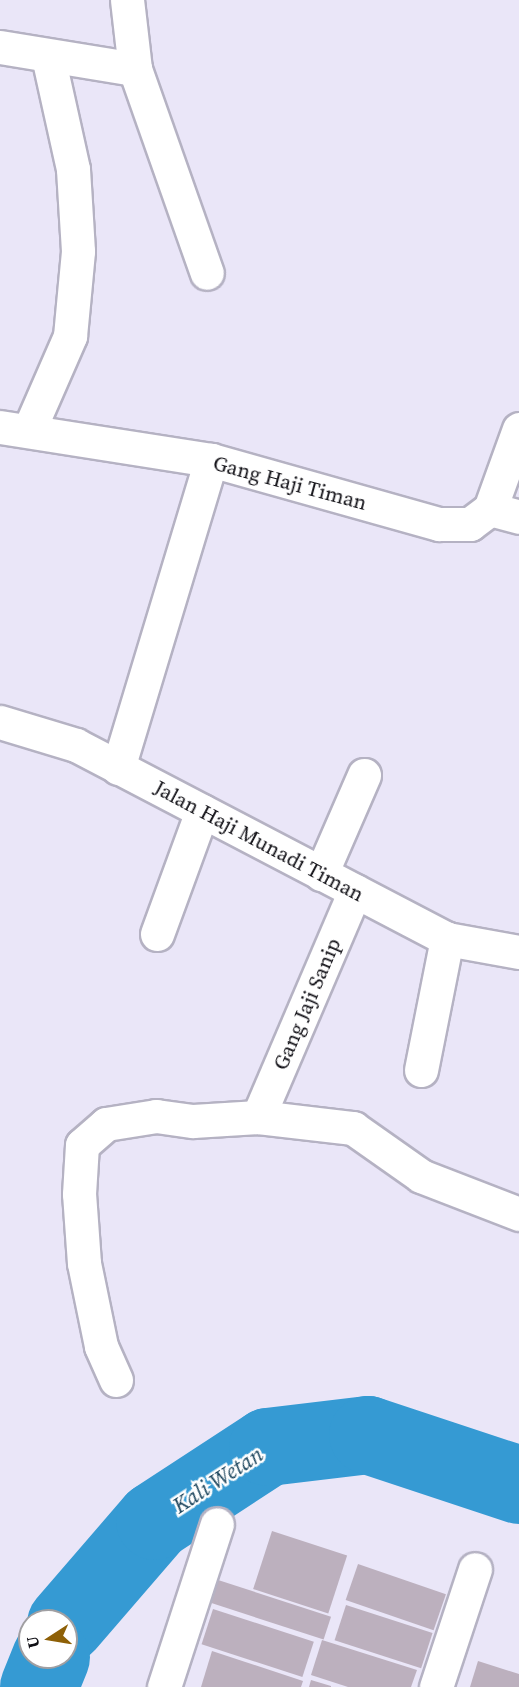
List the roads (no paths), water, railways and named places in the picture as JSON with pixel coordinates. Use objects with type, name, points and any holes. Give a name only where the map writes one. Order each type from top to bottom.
[{"type":"street","points":[[127,0],[135,69],[207,273]]},
{"type":"street","points":[[0,47],[135,69]]},
{"type":"street","points":[[15,428],[70,336],[78,251],[73,169],[48,56]]},
{"type":"street","name":"Gang Haji Timan","points":[[15,428],[211,460],[439,524],[470,524],[505,513],[519,429]]},
{"type":"street","points":[[118,768],[211,460]]},
{"type":"street","name":"Jalan Haji Munadi Timan","points":[[0,722],[76,745],[447,939],[519,952]]},
{"type":"street","points":[[321,873],[364,775]]},
{"type":"street","points":[[157,934],[202,811]]},
{"type":"street","name":"Gang Jaji Sanip","points":[[258,1118],[355,891]]},
{"type":"street","points":[[421,1070],[447,939]]},
{"type":"street","points":[[116,1380],[101,1346],[84,1263],[82,1146],[106,1124],[156,1116],[194,1121],[258,1118],[352,1128],[421,1176],[519,1214]]},
{"type":"street","points":[[164,1687],[217,1524]]},
{"type":"street","points":[[436,1687],[476,1569]]},
{"type":"waterway","name":"Kali Wetan","points":[[78,1610],[155,1521],[268,1447],[368,1435],[519,1485]]},
{"type":"waterway","name":"Kali Wetan","points":[[39,1687],[46,1669]]}]
